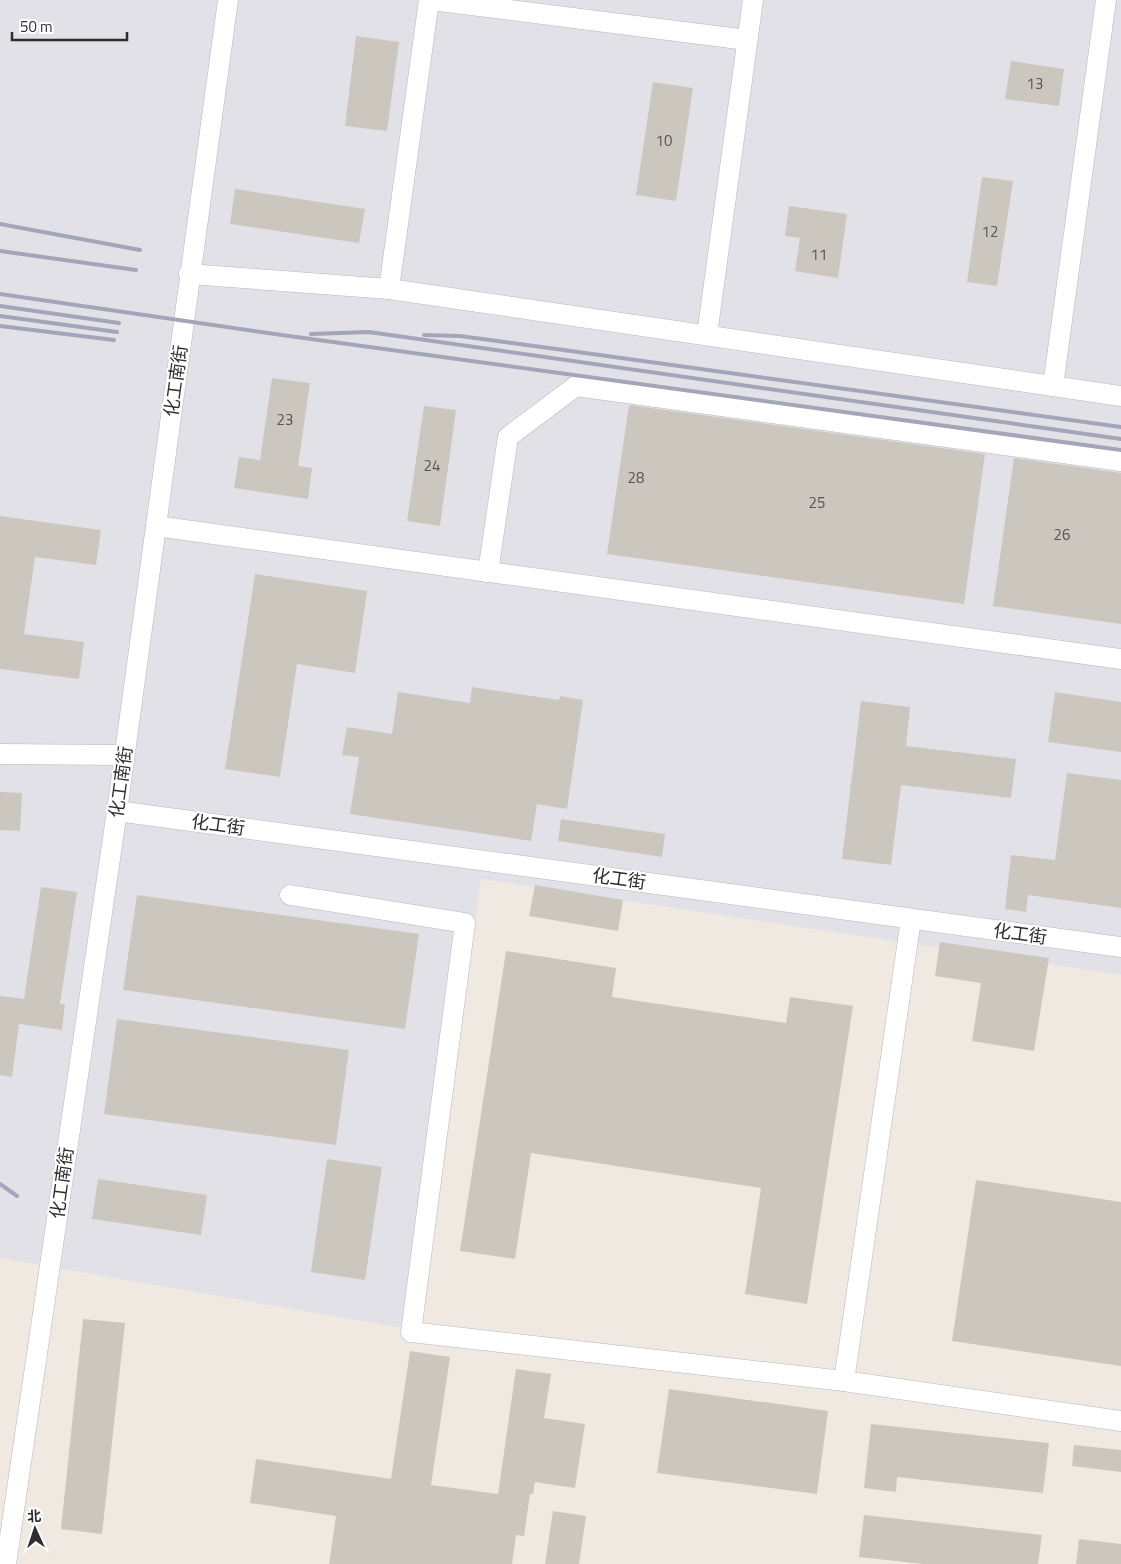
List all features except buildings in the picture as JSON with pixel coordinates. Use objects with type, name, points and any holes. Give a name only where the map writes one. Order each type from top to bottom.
[{"type":"street","name":"化工南街","points":[[6,1564],[117,811],[228,0]]},
{"type":"street","points":[[389,289],[430,0],[747,40]]},
{"type":"street","points":[[707,335],[752,0]]},
{"type":"street","points":[[1053,386],[1106,0]]},
{"type":"street","points":[[190,274],[389,289],[1121,396]]},
{"type":"street","points":[[488,572],[508,437],[576,386],[1121,461]]},
{"type":"street","points":[[156,526],[1121,659]]},
{"type":"street","points":[[0,754],[124,755]]},
{"type":"street","name":"化工街","points":[[117,811],[1121,947]]},
{"type":"street","points":[[290,895],[465,923],[411,1332],[844,1381],[1121,1421]]},
{"type":"street","points":[[844,1381],[911,919]]},
{"type":"shaded area","points":[[0,0],[1121,0],[1121,975],[481,879],[414,1330],[0,1258]]},
{"type":"railway","points":[[0,224],[140,250]]},
{"type":"railway","points":[[0,251],[136,270]]},
{"type":"railway","points":[[0,294],[282,335],[1121,450]]},
{"type":"railway","points":[[0,306],[119,323]]},
{"type":"railway","points":[[0,316],[117,332]]},
{"type":"railway","points":[[0,326],[114,340]]},
{"type":"railway","points":[[311,334],[369,332],[1121,439]]},
{"type":"railway","points":[[424,335],[460,336],[1121,427]]},
{"type":"railway","points":[[0,1184],[17,1196]]}]
